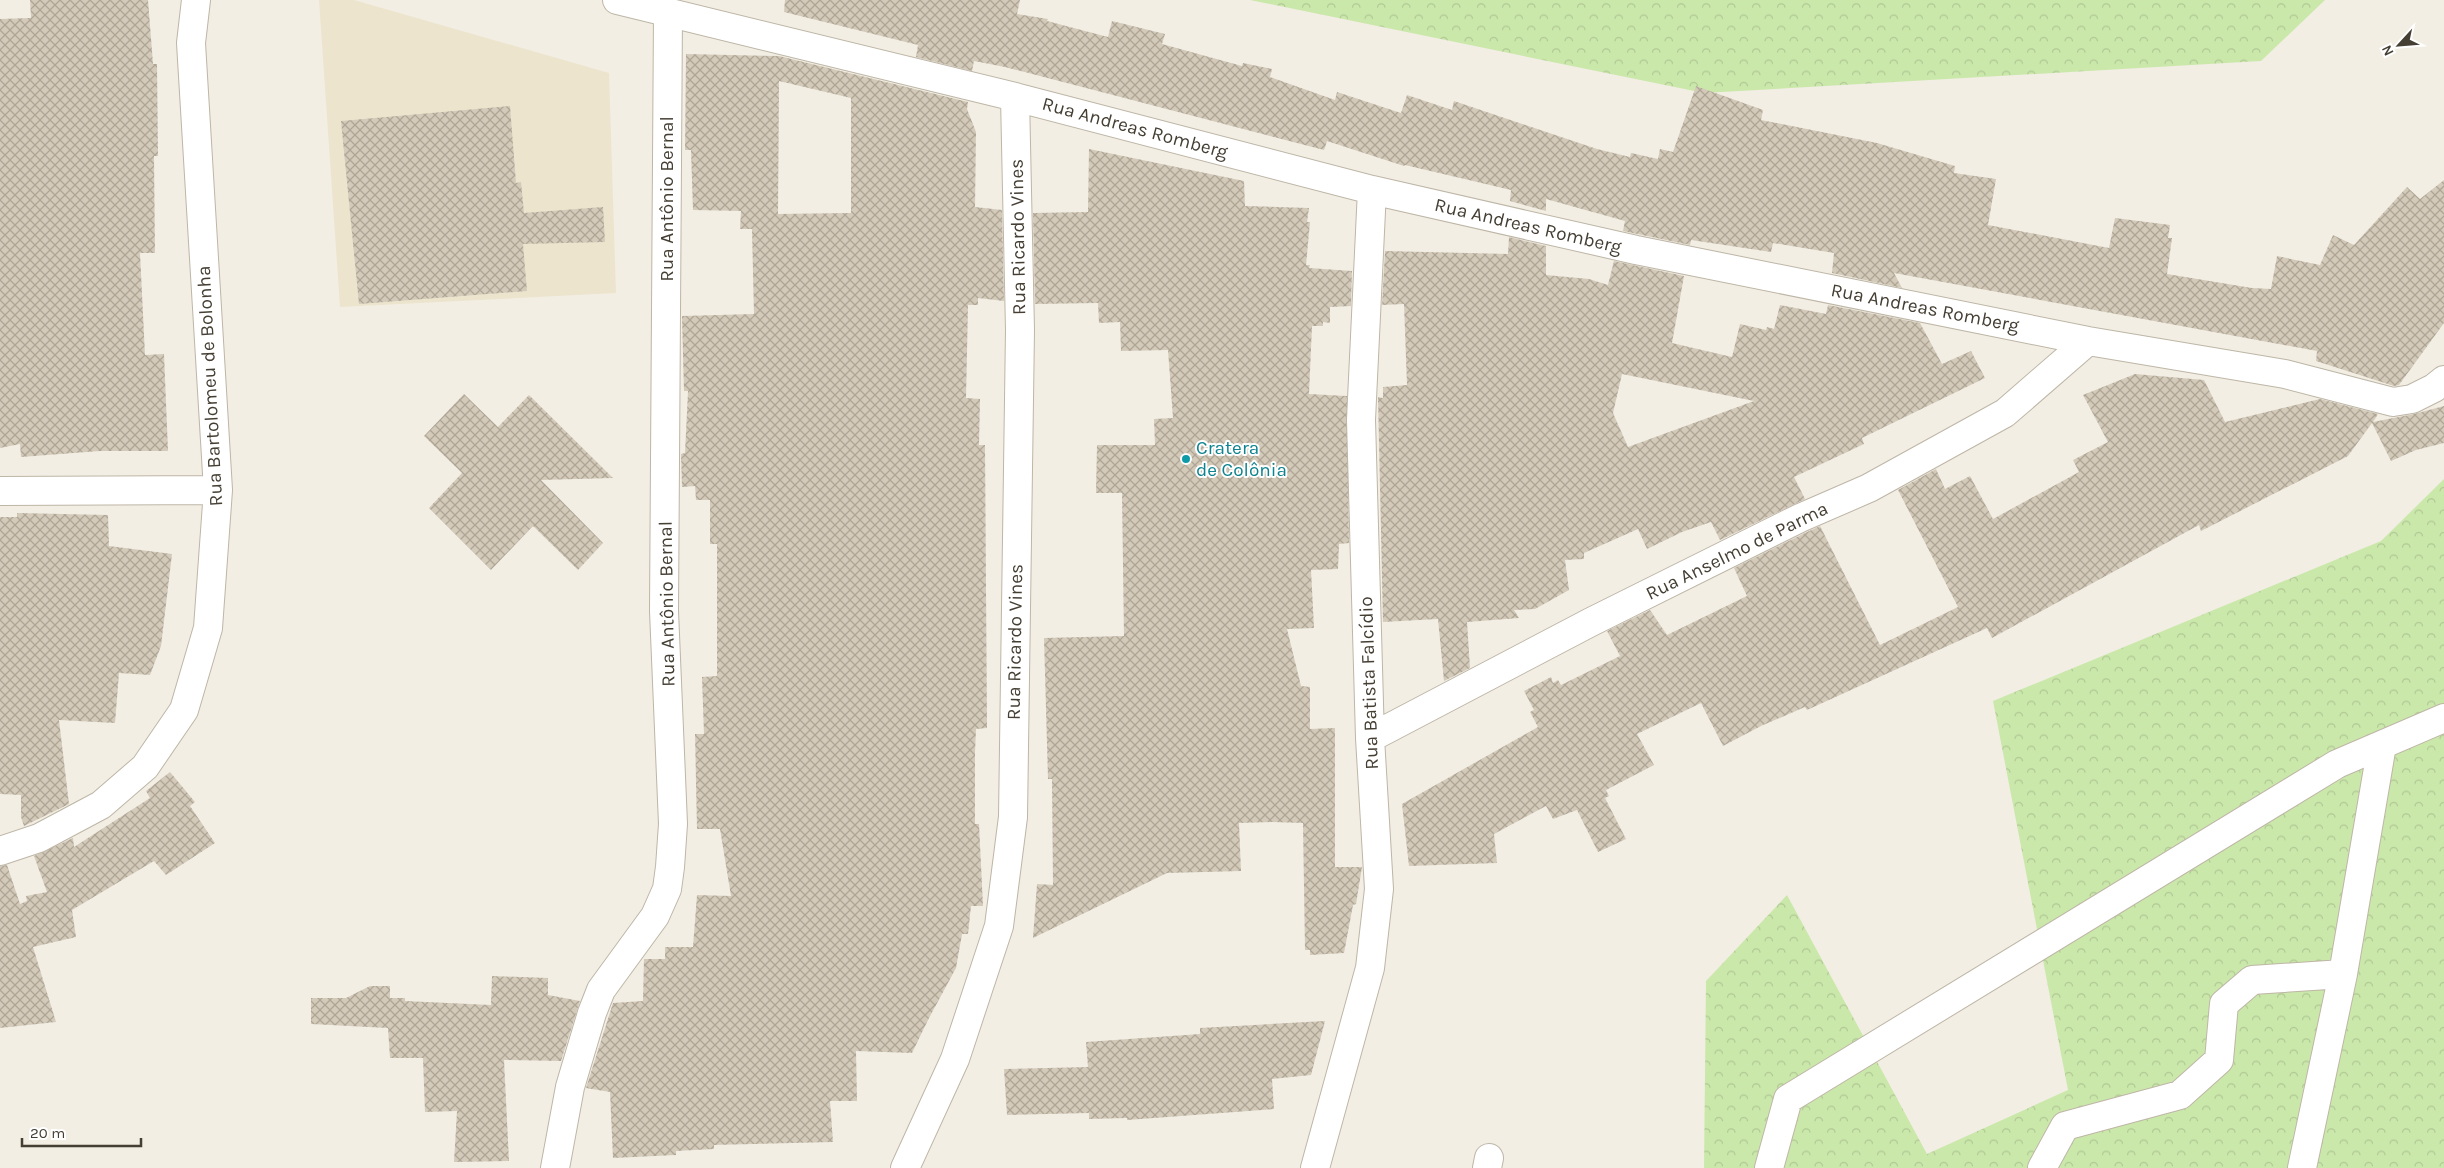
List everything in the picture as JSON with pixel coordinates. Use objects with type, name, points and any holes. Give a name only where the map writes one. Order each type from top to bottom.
[{"type":"street","name":"Rua Bartolomeu de Bolonha","points":[[0,851],[39,838],[101,805],[146,767],[184,710],[208,628],[218,490],[191,43],[196,0]]},
{"type":"street","name":"Rua Andreas Romberg","points":[[617,0],[668,14],[1015,97],[1372,190],[1636,250],[2088,340],[2285,374],[2393,402],[2412,399],[2444,380]]},
{"type":"street","name":"Rua Antônio Bernal","points":[[555,1168],[570,1087],[592,1013],[601,990],[655,916],[667,889],[670,867],[674,824],[664,610],[668,14]]},
{"type":"street","name":"Rua Ricardo Vines","points":[[905,1168],[956,1059],[999,926],[1013,817],[1020,330],[1015,97]]},
{"type":"street","name":"Rua Batista Falcídio","points":[[1315,1168],[1370,968],[1380,889],[1370,738],[1361,420],[1372,190]]},
{"type":"street","name":"Rua Anselmo de Parma","points":[[1370,738],[1591,622],[1800,518],[1869,488],[2006,413],[2088,340]]},
{"type":"street","points":[[0,491],[218,490]]},
{"type":"street","points":[[1769,1168],[1788,1099],[2337,764],[2444,718]]},
{"type":"street","points":[[2302,1168],[2344,974],[2382,745]]},
{"type":"street","points":[[2042,1168],[2066,1126],[2180,1095],[2187,1089],[2219,1060],[2224,1004],[2252,980],[2344,974]]},
{"type":"shaded area","points":[[319,0],[354,0],[609,73],[616,293],[340,307]]},
{"type":"green space","points":[[1250,0],[2325,0],[2261,61],[1704,93]]},
{"type":"green space","points":[[2444,479],[2444,1168],[1704,1168],[1706,981],[1787,895],[1927,1154],[2068,1090],[1993,701],[2381,541]]},
{"type":"building","points":[[30,0],[148,0],[153,64],[157,64],[158,156],[154,156],[155,253],[140,253],[145,355],[164,354],[168,451],[100,451],[21,457],[20,444],[0,448],[0,19],[31,18]]},
{"type":"building","points":[[785,0],[1020,0],[1017,14],[1048,19],[1047,21],[1108,37],[1112,21],[1165,34],[1162,44],[1242,66],[1243,63],[1272,69],[1270,77],[1335,100],[1337,92],[1401,113],[1407,95],[1452,110],[1454,101],[1597,149],[1630,157],[1631,153],[1658,159],[1660,149],[1673,152],[1696,86],[1763,110],[1761,120],[1877,143],[1955,166],[1954,173],[1996,179],[1988,225],[2109,248],[2115,218],[2170,225],[2168,238],[2172,238],[2167,274],[2252,288],[2271,289],[2277,256],[2320,265],[2333,235],[2354,245],[2407,187],[2420,199],[2444,180],[2444,323],[2399,385],[2394,386],[2316,361],[2317,351],[1894,273],[1902,288],[1832,273],[1834,253],[1773,243],[1771,252],[1691,240],[1690,245],[1623,231],[1625,221],[1546,199],[1546,211],[1510,201],[1511,190],[1404,166],[1327,141],[1324,150],[1005,67],[974,61],[972,71],[916,57],[918,45],[784,12]]},
{"type":"building","points":[[686,54],[779,56],[968,102],[967,109],[976,132],[975,207],[1002,210],[1004,301],[978,298],[978,305],[968,305],[966,398],[980,399],[979,445],[985,445],[987,728],[976,729],[975,752],[975,824],[979,824],[983,906],[971,906],[968,934],[962,934],[956,968],[912,1053],[856,1051],[857,1101],[830,1101],[833,1142],[714,1145],[714,1149],[676,1151],[676,1155],[613,1158],[610,1092],[586,1088],[613,1003],[643,1001],[644,959],[665,959],[665,947],[693,947],[697,895],[731,896],[720,829],[697,829],[695,734],[704,734],[702,677],[717,676],[717,544],[710,544],[710,500],[696,500],[695,486],[682,487],[681,454],[685,453],[688,391],[684,391],[682,316],[754,314],[752,229],[740,229],[741,211],[693,210],[691,150],[685,150]],"holes":[[[779,81],[851,98],[851,213],[778,214]]]},
{"type":"building","points":[[510,106],[516,183],[521,182],[524,213],[603,207],[605,242],[523,244],[527,291],[359,304],[341,121]]},
{"type":"building","points":[[1089,149],[1244,181],[1245,206],[1309,208],[1307,222],[1310,222],[1306,265],[1310,265],[1309,268],[1352,271],[1351,306],[1330,307],[1330,323],[1323,322],[1323,326],[1312,326],[1309,394],[1347,396],[1349,543],[1339,544],[1338,569],[1311,570],[1314,628],[1287,629],[1301,686],[1310,687],[1310,729],[1335,728],[1335,867],[1362,867],[1356,904],[1353,905],[1344,953],[1310,955],[1310,950],[1305,950],[1303,823],[1239,823],[1241,871],[1167,873],[1033,938],[1037,884],[1053,885],[1052,779],[1048,779],[1044,638],[1124,636],[1122,493],[1096,493],[1097,445],[1155,445],[1154,419],[1173,418],[1168,350],[1121,351],[1120,322],[1099,323],[1098,303],[1035,304],[1033,213],[1088,212]]},
{"type":"building","points":[[1509,237],[1546,246],[1546,275],[1589,279],[1608,285],[1614,261],[1684,276],[1672,343],[1732,357],[1740,324],[1766,330],[1767,327],[1774,329],[1780,305],[1826,314],[1828,305],[1920,323],[1942,364],[1971,351],[1985,378],[1862,438],[1864,444],[1794,477],[1805,499],[1720,540],[1711,522],[1682,532],[1647,549],[1638,529],[1584,553],[1584,559],[1565,560],[1569,590],[1535,609],[1514,610],[1519,618],[1467,622],[1470,668],[1444,681],[1438,619],[1383,622],[1378,397],[1383,398],[1383,387],[1407,385],[1404,304],[1382,305],[1385,251],[1508,254]],"holes":[[[1622,374],[1754,401],[1628,447],[1613,413]]]},
{"type":"building","points":[[2135,374],[2204,380],[2225,422],[2320,399],[2378,414],[2373,422],[2444,406],[2444,443],[2416,450],[2391,461],[2372,423],[2348,456],[2201,531],[2199,525],[1992,638],[1987,628],[1807,710],[1805,707],[1761,726],[1723,746],[1701,703],[1637,734],[1654,765],[1606,790],[1609,796],[1605,798],[1626,839],[1598,852],[1577,810],[1553,819],[1546,806],[1494,834],[1497,863],[1409,866],[1402,804],[1538,727],[1530,712],[1534,710],[1524,691],[1551,677],[1553,683],[1558,680],[1561,685],[1620,656],[1607,631],[1650,610],[1667,635],[1747,596],[1734,568],[1807,532],[1820,526],[1880,645],[1958,607],[1898,490],[1936,469],[1945,489],[1970,476],[1993,519],[2079,472],[2073,460],[2108,442],[2083,395]]},
{"type":"building","points":[[464,394],[498,427],[529,395],[613,478],[541,480],[603,543],[578,570],[533,526],[491,570],[429,508],[462,473],[424,436]]},
{"type":"building","points":[[17,513],[108,515],[109,546],[172,554],[161,646],[150,675],[119,673],[115,723],[59,720],[69,804],[24,826],[21,817],[21,795],[0,794],[0,517],[17,517]]},
{"type":"building","points":[[170,772],[195,802],[190,806],[215,843],[166,875],[154,861],[72,910],[76,937],[33,947],[56,1022],[0,1028],[0,866],[7,865],[20,904],[27,901],[26,896],[47,892],[34,856],[73,838],[74,847],[150,798],[146,791]]},
{"type":"building","points":[[492,976],[548,978],[548,995],[580,1001],[561,1061],[504,1060],[509,1161],[454,1162],[457,1111],[425,1112],[423,1058],[390,1058],[388,1028],[311,1024],[311,998],[346,998],[370,986],[390,986],[390,998],[405,998],[405,1001],[491,1005]]},
{"type":"building","points":[[1325,1021],[1311,1075],[1272,1079],[1274,1109],[1127,1120],[1127,1118],[1089,1119],[1089,1113],[1007,1115],[1004,1069],[1088,1067],[1086,1042],[1200,1034],[1200,1028]]},
{"type":"place","name":"Cratera de Colônia","points":[[1186,459]]}]
